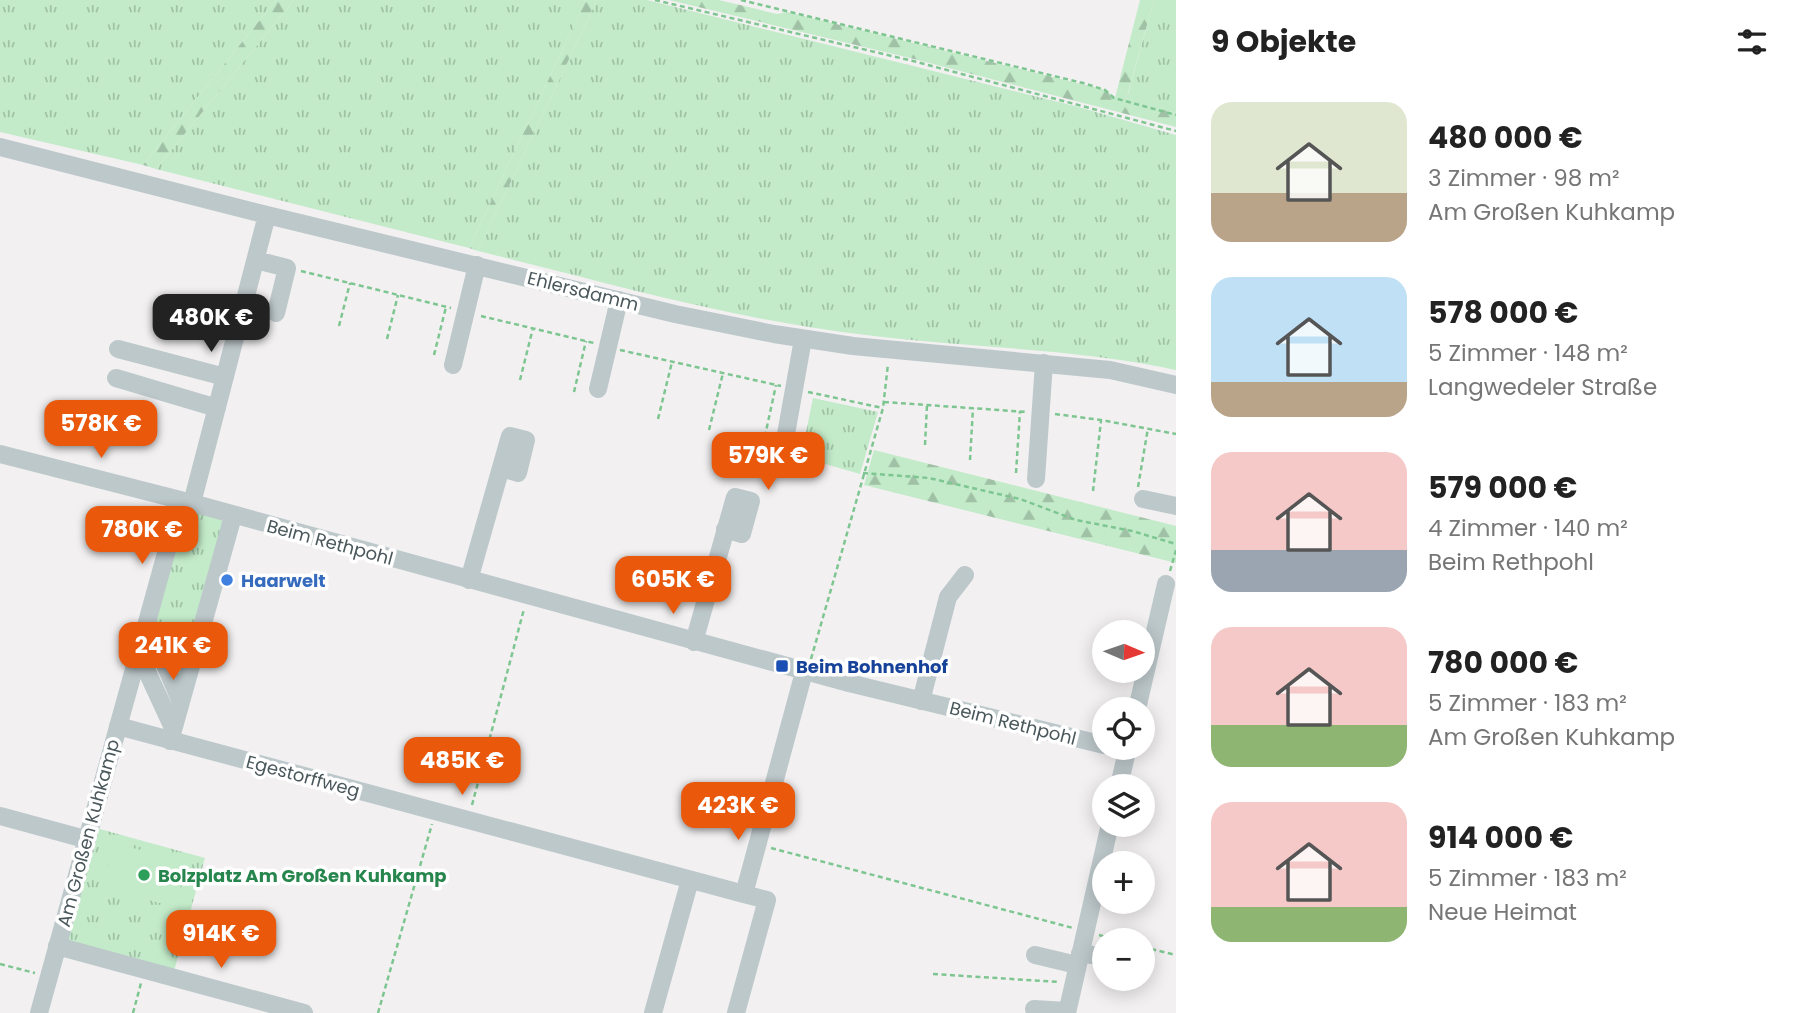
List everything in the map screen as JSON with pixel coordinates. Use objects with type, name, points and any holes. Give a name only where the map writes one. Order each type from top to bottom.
[{"type":"street","name":"Ehlersdamm","points":[[0,147],[675,314],[803,339],[890,350],[1110,370],[1176,385]]},
{"type":"street","name":"Am Großen Kuhkamp","points":[[39,1013],[173,527],[192,503],[267,215]]},
{"type":"street","points":[[256,260],[288,268],[276,313]]},
{"type":"street","points":[[453,365],[477,265]]},
{"type":"street","points":[[598,389],[619,300]]},
{"type":"street","points":[[783,451],[803,339]]},
{"type":"street","points":[[118,349],[225,377]]},
{"type":"street","points":[[1036,479],[1044,363]]},
{"type":"street","points":[[116,378],[217,408]]},
{"type":"street","name":"Beim Rethpohl","points":[[0,454],[192,503],[804,672],[1092,743]]},
{"type":"street","points":[[469,580],[502,468]]},
{"type":"street","points":[[1143,499],[1176,506]]},
{"type":"street","points":[[172,734],[233,516]]},
{"type":"street","points":[[694,642],[725,529]]},
{"type":"street","points":[[921,701],[948,597],[965,575]]},
{"type":"street","points":[[1140,697],[1167,584]]},
{"type":"street","points":[[147,623],[181,702]]},
{"type":"street","points":[[138,652],[172,734]]},
{"type":"street","points":[[736,1013],[768,900],[744,894],[804,672]]},
{"type":"street","name":"Egestorffweg","points":[[118,726],[172,734],[468,819],[744,894]]},
{"type":"street","points":[[0,816],[85,839]]},
{"type":"street","points":[[1034,1009],[1067,1012],[1107,837]]},
{"type":"street","points":[[653,1013],[690,880]]},
{"type":"street","points":[[57,946],[145,970],[243,1005],[304,1013]]},
{"type":"street","points":[[1035,955],[1092,958]]},
{"type":"path","points":[[655,0],[913,61],[1176,131]]},
{"type":"path","points":[[741,0],[1083,83],[1105,90],[1114,98],[1176,115]]},
{"type":"path","points":[[288,268],[608,347],[883,408]]},
{"type":"path","points":[[339,327],[349,283]]},
{"type":"path","points":[[387,339],[398,295]]},
{"type":"path","points":[[434,355],[446,307]]},
{"type":"path","points":[[520,380],[533,328]]},
{"type":"path","points":[[574,392],[586,341]]},
{"type":"path","points":[[804,672],[810,663],[883,408],[890,350]]},
{"type":"path","points":[[658,419],[672,362]]},
{"type":"path","points":[[709,430],[723,373]]},
{"type":"path","points":[[763,446],[776,385]]},
{"type":"path","points":[[884,402],[1041,413],[1101,420],[1176,434]]},
{"type":"path","points":[[925,445],[927,405]]},
{"type":"path","points":[[970,460],[973,408]]},
{"type":"path","points":[[1016,473],[1020,411]]},
{"type":"path","points":[[1093,491],[1101,420]]},
{"type":"path","points":[[1143,499],[1137,496],[1148,428]]},
{"type":"path","points":[[863,473],[929,478],[1020,499],[1076,520],[1132,531],[1176,544]]},
{"type":"path","points":[[1167,584],[1176,550]]},
{"type":"path","points":[[468,819],[526,596]]},
{"type":"path","points":[[377,1013],[436,810]]},
{"type":"path","points":[[757,845],[1085,931]]},
{"type":"path","points":[[1155,957],[1176,955]]},
{"type":"path","points":[[0,964],[49,976]]},
{"type":"path","points":[[133,1013],[145,970]]},
{"type":"path","points":[[933,974],[1073,984]]},
{"type":"green space","points":[[0,0],[276,0],[143,165],[0,132]]},
{"type":"green space","points":[[276,0],[294,0],[156,169],[143,165]]},
{"type":"green space","points":[[294,0],[586,0],[469,248],[156,169]]},
{"type":"green space","points":[[586,0],[597,0],[478,251],[469,248]]},
{"type":"green space","points":[[597,0],[647,0],[1075,106],[1176,135],[1176,370],[1099,357],[905,339],[768,320],[670,299],[478,251]]},
{"type":"green space","points":[[669,0],[719,0],[777,14],[787,12],[1106,90],[1115,98],[1140,0],[1154,0],[1126,100],[1176,113],[1176,127],[910,58]]},
{"type":"green space","points":[[1154,0],[1176,0],[1176,113],[1126,101]]},
{"type":"green space","points":[[813,398],[878,412],[860,474],[801,457]]},
{"type":"green space","points":[[874,450],[1176,526],[1176,563],[864,485]]},
{"type":"green space","points":[[193,512],[222,520],[224,528],[180,685],[153,623],[174,542]]},
{"type":"green space","points":[[96,828],[205,858],[174,971],[65,941]]},
{"type":"green space","name":"Bolzplatz Am Großen Kuhkamp","points":[[114,843],[187,862],[175,907],[102,888]]},
{"type":"place","name":"Haarwelt","points":[[227,580]]},
{"type":"place","name":"Beim Bohnenhof","points":[[782,666]]},
{"type":"place","name":"Bolzplatz Am Großen Kuhkamp","points":[[144,875]]}]
